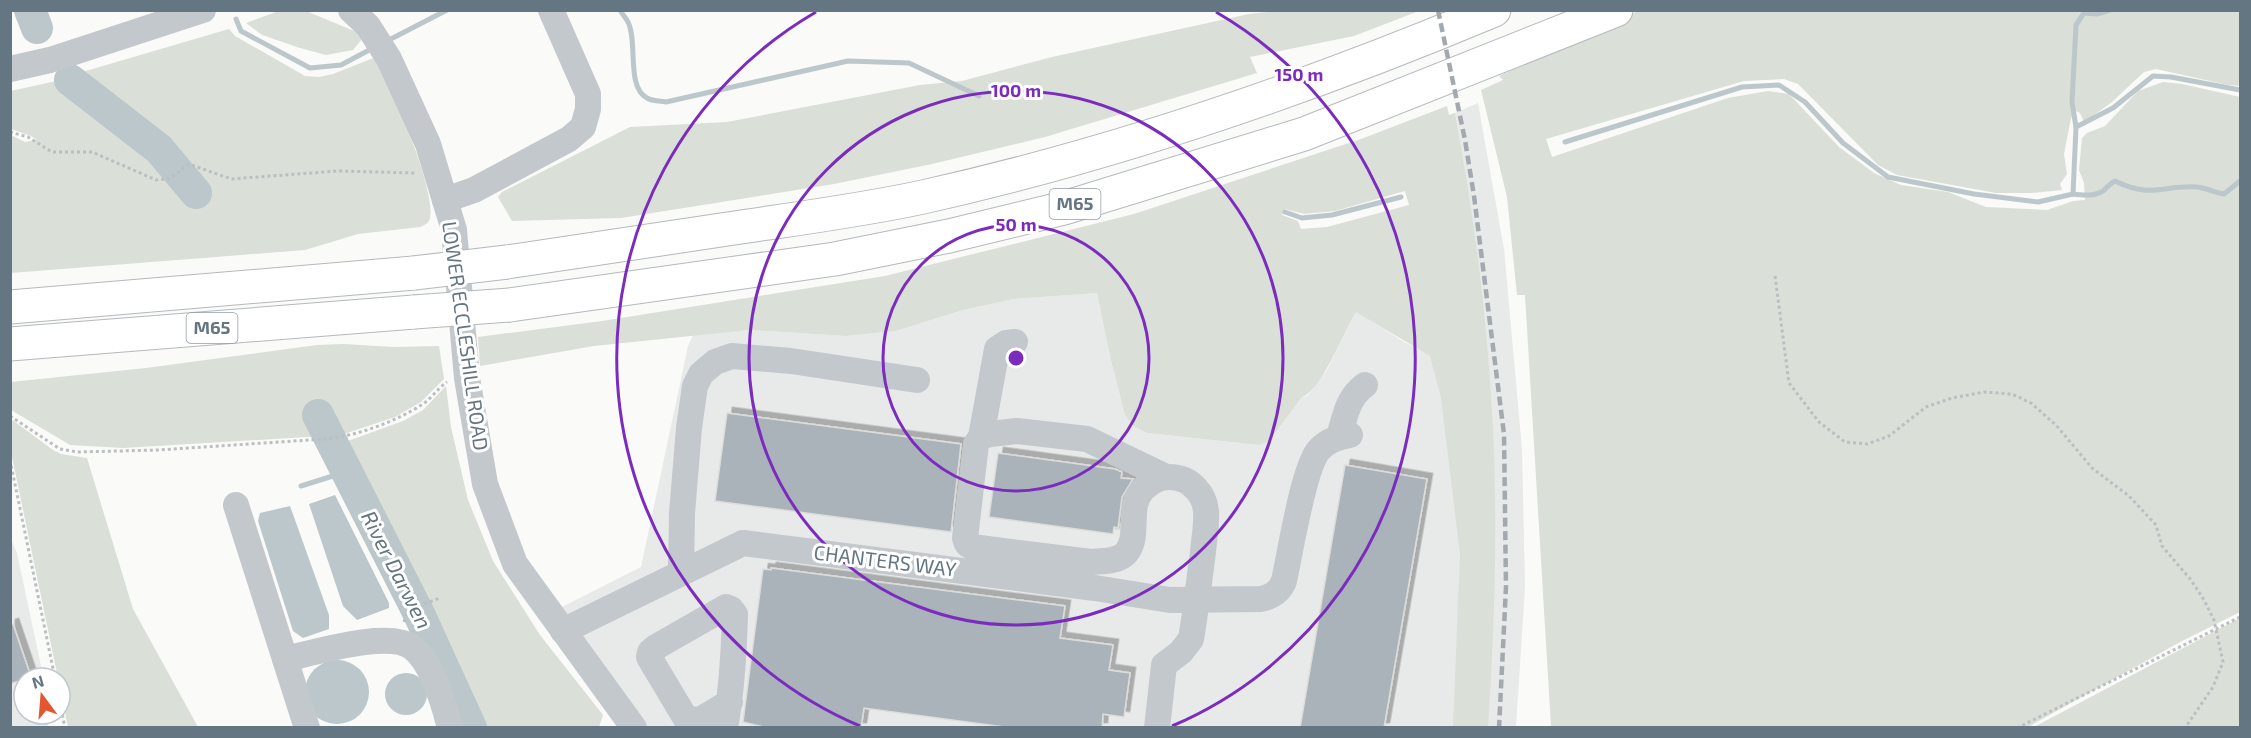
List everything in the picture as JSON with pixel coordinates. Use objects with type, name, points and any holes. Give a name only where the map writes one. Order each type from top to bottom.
[{"type":"highway","name":"M65","points":[[10,307],[414,273],[507,262],[828,214],[921,197],[1044,167],[1167,132],[1292,91],[1494,10]]},
{"type":"highway","name":"M65","points":[[10,344],[510,305],[835,259],[949,236],[1064,208],[1304,134],[1616,10]]},
{"type":"highway","name":"M65","points":[[10,358],[213,328]]},
{"type":"street","points":[[10,69],[50,60],[203,10]]},
{"type":"street","points":[[445,200],[485,184],[569,139],[583,127],[588,109],[588,94],[551,10]]},
{"type":"street","name":"LOWER ECCLESHILL ROAD","points":[[364,21],[389,59],[428,144],[454,230],[467,378],[486,484],[515,564],[563,631],[615,716],[634,728]]},
{"type":"street","points":[[1015,342],[1006,343],[997,349],[981,437],[976,444],[974,456],[965,531],[967,544],[972,547],[1091,562],[1119,558],[1127,552],[1131,544],[1136,498],[1143,488],[1160,479],[1178,478],[1190,483],[1199,491],[1205,503],[1206,525],[1191,639],[1181,652],[1164,665],[1157,728]]},
{"type":"street","points":[[681,573],[682,513],[689,428],[695,386],[701,374],[715,363],[732,356],[791,361],[917,380]]},
{"type":"street","name":"CHANTERS WAY","points":[[563,631],[743,543],[1095,588],[1170,600],[1270,597],[1279,590],[1284,581],[1313,459],[1319,450],[1345,436],[1349,404],[1355,393],[1365,386]]},
{"type":"street","points":[[981,437],[1017,430],[1087,439],[1160,479]]},
{"type":"street","points":[[236,505],[307,728]]},
{"type":"street","points":[[285,659],[377,640],[398,641],[413,648],[430,670],[450,728]]},
{"type":"street","points":[[725,728],[730,702]]},
{"type":"path","points":[[10,132],[28,137],[52,152],[93,152],[156,180],[170,179],[189,164],[231,179],[338,171],[437,174]]},
{"type":"path","points":[[1775,276],[1789,383],[1819,422],[1845,442],[1867,444],[1889,436],[1926,407],[1952,398],[1984,392],[2012,394],[2031,403],[2056,425],[2091,468],[2129,496],[2156,525],[2162,546],[2191,580],[2204,600],[2216,628],[2223,662],[2213,687],[2186,728]]},
{"type":"path","points":[[10,416],[60,449],[77,452],[159,450],[342,437],[406,414],[425,403],[446,382],[467,378]]},
{"type":"path","points":[[10,460],[53,666]]},
{"type":"path","points":[[408,610],[440,598]]},
{"type":"path","points":[[2017,728],[2241,617]]},
{"type":"shaded area","points":[[279,11],[306,11],[359,33],[362,39],[353,50],[326,55],[262,35],[246,23]]},
{"type":"shaded area","points":[[1276,11],[1419,11],[1354,36],[1250,57],[1257,73],[1045,137],[834,184],[621,218],[512,221],[498,197],[502,192],[630,127],[727,122],[920,85],[962,81],[1052,57],[1249,14]]},
{"type":"shaded area","points":[[1638,11],[2240,11],[2240,86],[2156,69],[2144,72],[2112,102],[2086,121],[2084,122],[2080,113],[2076,111],[2071,118],[2064,154],[2067,174],[2060,184],[2062,190],[1996,193],[1897,175],[1878,165],[1798,84],[1784,79],[1744,81],[1546,139],[1552,157],[1728,98],[1768,91],[1789,94],[1839,147],[1874,173],[1901,185],[1948,192],[1986,207],[2047,210],[2073,201],[2085,200],[2084,183],[2079,170],[2082,138],[2087,133],[2105,126],[2138,91],[2163,82],[2240,97],[2240,612],[2180,642],[2028,727],[1540,727],[1551,726],[1525,295],[1517,295],[1507,197],[1481,90],[1503,80],[1499,76]]},
{"type":"shaded area","points":[[229,29],[235,36],[305,76],[319,77],[333,74],[376,57],[420,162],[430,203],[428,223],[420,227],[358,234],[305,250],[11,273],[11,135],[25,142],[37,140],[11,129],[11,91],[56,81],[148,153],[172,180],[189,194],[205,193],[170,146],[79,73]]},
{"type":"shaded area","points":[[1478,103],[1504,249],[1522,449],[1525,587],[1516,727],[634,727],[550,613],[641,567],[688,346],[693,335],[749,330],[846,336],[896,331],[963,310],[1014,299],[1097,293],[1125,415],[1134,425],[1147,433],[1259,445],[1302,397],[1307,396],[1327,370],[1356,311],[1404,342],[1430,355],[1410,205],[1405,191],[1464,164],[1455,113]]},
{"type":"shaded area","points":[[1447,106],[1449,115],[1455,113],[1481,283],[1492,412],[1495,557],[1488,727],[1453,727],[1460,554],[1441,398],[1430,356],[1356,312],[1317,384],[1302,397],[1268,442],[1259,445],[1147,433],[1134,426],[1125,415],[1097,293],[1014,299],[963,310],[896,331],[846,336],[749,330],[594,346],[480,366],[478,337],[602,321],[885,276],[1134,214],[1361,139]],"holes":[[[1405,191],[1409,205],[1327,227],[1301,229],[1298,221],[1282,215],[1285,209],[1304,214],[1335,211]]]},
{"type":"shaded area","points":[[317,345],[393,347],[439,346],[444,379],[421,402],[395,417],[341,435],[327,414],[310,416],[324,436],[123,448],[70,445],[11,410],[11,382],[146,368]]},
{"type":"shaded area","points":[[446,386],[451,427],[468,500],[493,561],[540,635],[603,715],[599,727],[483,727],[345,442],[403,421],[423,410]]},
{"type":"shaded area","points":[[11,419],[53,450],[61,454],[87,458],[133,609],[198,727],[68,727],[72,726],[72,666],[56,666],[11,452]]},
{"type":"shaded area","points":[[335,495],[389,603],[389,608],[357,620],[343,606],[309,504]]},
{"type":"shaded area","points":[[290,506],[329,615],[329,629],[303,638],[293,631],[258,521],[260,513]]},
{"type":"shaded area","points":[[10,537],[17,553],[41,666],[12,666],[12,726],[49,727],[11,727]]},
{"type":"shaded area","points":[[2240,618],[2240,727],[2034,727]]},
{"type":"shaded area","points":[[337,660],[355,666],[363,674],[369,692],[363,710],[355,718],[337,724],[319,718],[311,710],[305,692],[311,674],[319,666]]},
{"type":"shaded area","points":[[406,673],[421,679],[427,694],[421,709],[406,715],[391,709],[385,694],[391,679]]},
{"type":"building","points":[[727,413],[961,444],[951,532],[715,501]]},
{"type":"building","points":[[998,453],[1115,469],[1122,472],[1121,478],[1133,479],[1122,497],[1118,528],[1114,527],[1113,534],[989,517]]},
{"type":"building","points":[[1345,465],[1427,479],[1384,728],[1300,728]]},
{"type":"building","points":[[771,568],[1065,606],[1060,638],[1113,645],[1109,670],[1130,673],[1124,717],[1103,714],[1102,728],[1012,728],[864,708],[861,728],[768,728],[743,722],[763,569],[771,570]]},
{"type":"building","points":[[13,624],[27,666],[12,666],[12,683],[10,684],[10,625]]},
{"type":"waterway","name":"River Darwen","points":[[30,10],[37,28]]},
{"type":"waterway","points":[[387,41],[447,10]]},
{"type":"waterway","points":[[620,10],[631,31],[634,74],[637,84],[641,92],[651,100],[666,102],[848,61],[909,63],[979,96]]},
{"type":"waterway","points":[[2076,127],[2072,102],[2076,25],[2084,13],[2097,14],[2110,10]]},
{"type":"waterway","points":[[236,19],[241,31],[310,68],[341,65],[373,48]]},
{"type":"waterway","points":[[1565,142],[1742,87],[1779,85],[1805,102],[1843,143],[1888,177],[1974,194],[2038,202],[2073,194],[2076,127],[2113,108],[2153,76],[2171,77],[2240,90]]},
{"type":"waterway","name":"River Darwen","points":[[70,80],[159,149],[196,193]]},
{"type":"waterway","points":[[2073,194],[2096,194],[2115,181],[2138,189],[2197,187],[2224,194],[2240,181]]},
{"type":"waterway","points":[[1285,212],[1302,218],[1332,215],[1401,197]]},
{"type":"waterway","name":"River Darwen","points":[[318,415],[419,614],[471,728]]},
{"type":"waterway","points":[[301,486],[336,475],[345,469]]},
{"type":"railway","points":[[1438,10],[1465,140],[1474,196],[1504,434],[1506,587],[1499,728]]}]
